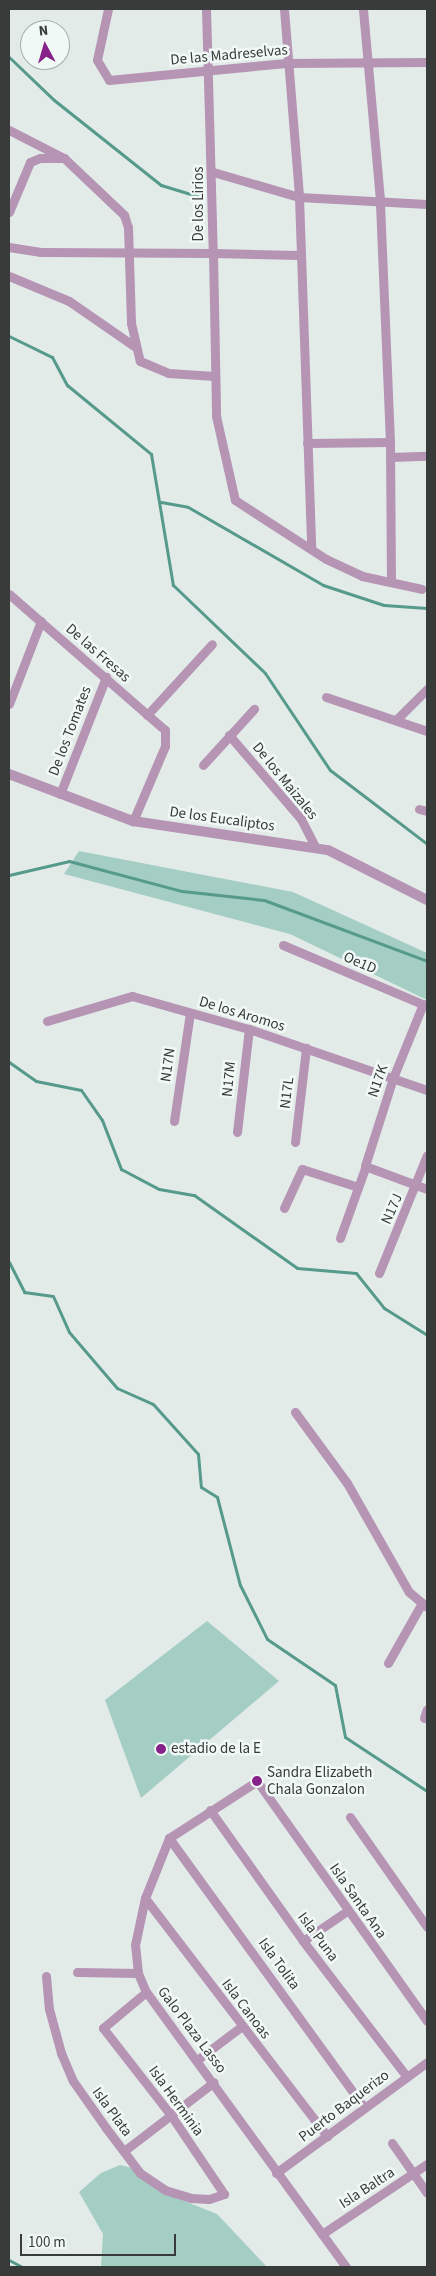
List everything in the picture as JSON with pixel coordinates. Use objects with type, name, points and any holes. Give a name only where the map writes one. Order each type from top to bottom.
[{"type":"street","name":"De las Madreselvas","points":[[108,9],[97,60],[109,80],[210,69],[286,64],[364,60],[427,62]]},
{"type":"street","name":"De los Lirios","points":[[206,9],[213,172],[213,253],[298,255]]},
{"type":"street","points":[[284,9],[286,64],[299,198],[298,255],[311,548]]},
{"type":"street","points":[[363,9],[364,60],[380,200],[390,442],[391,580]]},
{"type":"street","points":[[9,130],[64,158],[121,211],[128,227],[134,346],[140,360],[161,371],[215,376]]},
{"type":"street","points":[[9,212],[30,162],[40,158],[64,158]]},
{"type":"street","points":[[213,172],[299,198],[380,200],[427,204]]},
{"type":"street","points":[[9,247],[33,251],[213,253],[216,416],[235,500],[278,531],[362,576],[391,580],[422,589]]},
{"type":"street","points":[[9,276],[69,301],[134,346]]},
{"type":"street","points":[[306,443],[390,442]]},
{"type":"street","points":[[390,457],[427,456]]},
{"type":"street","name":"De las Fresas","points":[[9,594],[163,728],[166,736],[133,821]]},
{"type":"street","points":[[9,704],[41,621]]},
{"type":"street","points":[[147,715],[212,644]]},
{"type":"street","name":"De los Tomates","points":[[60,794],[106,677]]},
{"type":"street","points":[[396,720],[427,689]]},
{"type":"street","points":[[326,696],[427,731]]},
{"type":"street","points":[[203,765],[254,709]]},
{"type":"street","name":"De los Maizales","points":[[229,735],[302,819],[315,846]]},
{"type":"street","name":"De los Eucaliptos","points":[[9,774],[133,821],[315,846],[427,900]]},
{"type":"street","name":"Oe1D","points":[[283,945],[425,1005]]},
{"type":"street","name":"De los Aromos","points":[[47,1021],[132,996],[249,1029],[427,1090]]},
{"type":"street","name":"N17K","points":[[340,1238],[366,1168],[393,1078],[425,1005]]},
{"type":"street","name":"N17N","points":[[174,1121],[190,1013]]},
{"type":"street","name":"N17M","points":[[237,1132],[249,1029]]},
{"type":"street","name":"N17L","points":[[295,1142],[306,1048]]},
{"type":"street","name":"N17J","points":[[379,1273],[417,1186],[427,1155]]},
{"type":"street","points":[[366,1168],[427,1190]]},
{"type":"street","points":[[284,1208],[304,1169],[358,1187]]},
{"type":"street","points":[[295,1412],[347,1483],[409,1592],[425,1605],[388,1663]]},
{"type":"street","points":[[424,1718],[427,1709]]},
{"type":"street","name":"Isla Santa Ana","points":[[210,1810],[257,1781],[347,1911],[427,2021]]},
{"type":"street","points":[[169,1838],[210,1810]]},
{"type":"street","name":"Isla Puna","points":[[210,1810],[303,1941],[407,2077]]},
{"type":"street","points":[[350,1817],[427,1927]]},
{"type":"street","name":"Galo Plaza Lasso","points":[[169,1838],[145,1898],[135,1945],[138,1972],[146,1992],[214,2082],[276,2173],[346,2267]]},
{"type":"street","name":"Isla Tolita","points":[[169,1838],[364,2107]]},
{"type":"street","name":"Isla Canoas","points":[[145,1898],[328,2136]]},
{"type":"street","points":[[303,1941],[347,1911]]},
{"type":"street","points":[[77,1972],[138,1972]]},
{"type":"street","name":"Isla Plata","points":[[46,1976],[49,2009],[73,2081],[140,2173],[165,2190],[191,2198],[209,2199],[224,2194]]},
{"type":"street","name":"Isla Herminia","points":[[146,1992],[103,2028],[170,2114],[224,2194]]},
{"type":"street","points":[[197,2060],[242,2026]]},
{"type":"street","name":"Puerto Baquerizo","points":[[276,2173],[427,2062]]},
{"type":"street","points":[[124,2150],[214,2082]]},
{"type":"street","points":[[392,2143],[427,2193]]},
{"type":"street","name":"Isla Baltra","points":[[322,2234],[427,2164]]},
{"type":"green space","points":[[79,851],[293,892],[427,953],[427,1000],[290,934],[64,874]]},
{"type":"green space","name":"estadio de la E","points":[[207,1621],[279,1681],[141,1798],[105,1700]]},
{"type":"green space","points":[[120,2165],[132,2168],[157,2190],[217,2214],[267,2267],[101,2267],[103,2234],[79,2192],[101,2173]]},
{"type":"waterway","points":[[9,57],[54,100],[161,185],[200,197]]},
{"type":"waterway","points":[[9,336],[52,357],[67,385],[151,454],[173,585],[265,673],[330,770],[427,844]]},
{"type":"waterway","points":[[161,502],[188,507],[323,585],[384,605],[427,608]]},
{"type":"waterway","points":[[9,875],[69,861],[182,891],[264,900],[427,961]]},
{"type":"waterway","points":[[9,1062],[36,1081],[81,1090],[102,1120],[121,1169],[159,1189],[194,1195],[297,1268],[356,1273],[384,1308],[427,1335]]},
{"type":"waterway","points":[[9,1262],[24,1292],[53,1296],[69,1332],[117,1388],[153,1404],[198,1454],[201,1487],[217,1497],[240,1585],[267,1639],[335,1685],[345,1737],[427,1791]]},
{"type":"waterway","points":[[9,2260],[22,2267]]},
{"type":"place","name":"estadio de la E","points":[[161,1749]]},
{"type":"place","name":"Sandra Elizabeth Chala Gonzalon","points":[[257,1781]]}]
